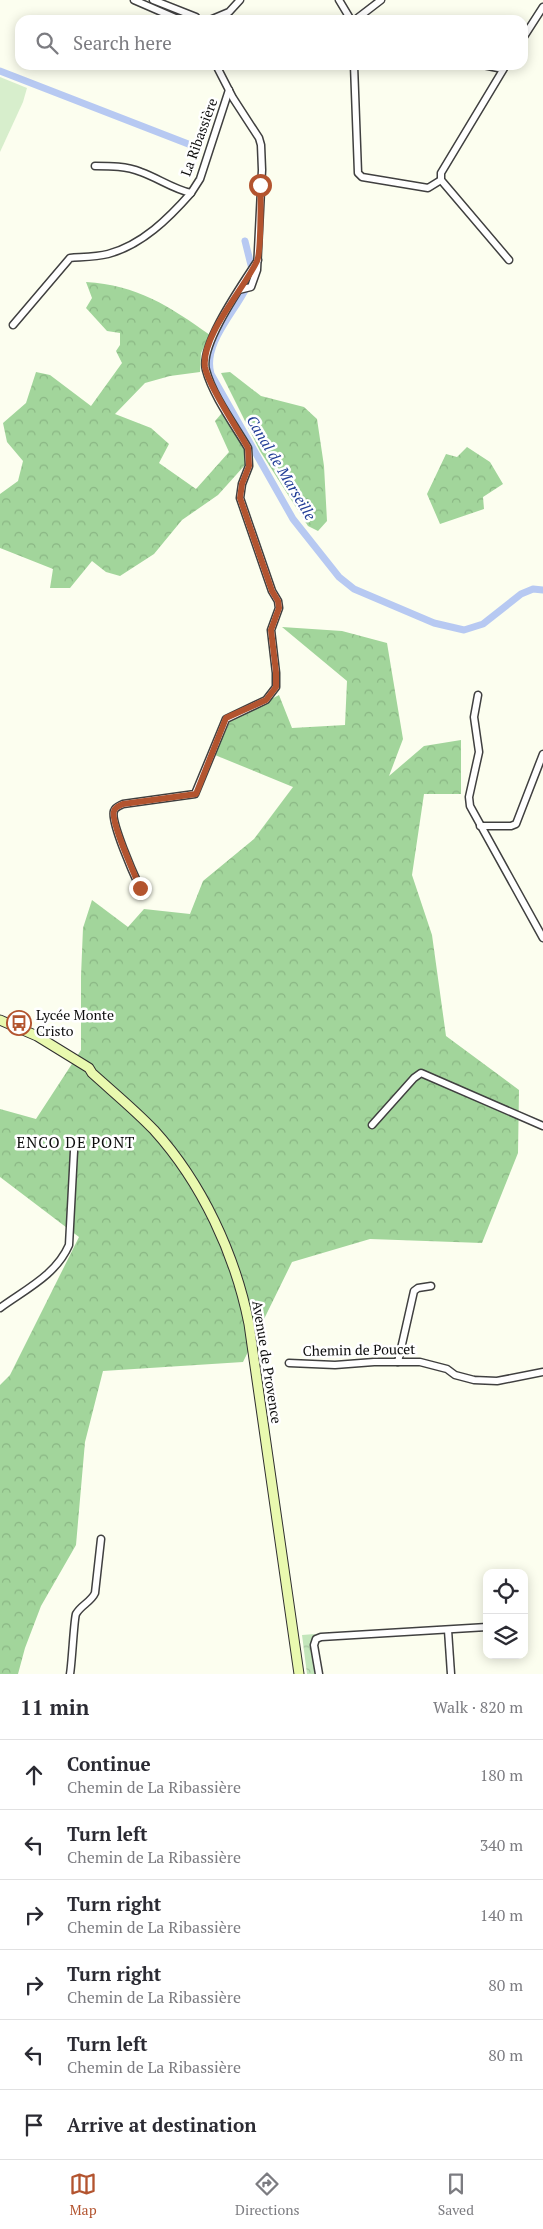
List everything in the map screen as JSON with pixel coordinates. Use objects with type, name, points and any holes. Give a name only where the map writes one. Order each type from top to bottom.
[{"type":"main road","name":"Avenue de Provence","points":[[0,1020],[37,1036],[89,1068],[92,1073],[154,1131],[189,1178],[208,1209],[226,1246],[242,1290],[252,1343],[299,1674]]},
{"type":"main road","name":"Avenue de Provence","points":[[0,1025],[34,1041],[86,1072],[92,1073]]},
{"type":"street","points":[[134,0],[168,15]]},
{"type":"street","points":[[153,0],[191,15]]},
{"type":"street","points":[[222,15],[229,12],[240,0]]},
{"type":"street","points":[[339,0],[348,15]]},
{"type":"street","points":[[362,15],[381,0]]},
{"type":"street","points":[[528,30],[543,7]]},
{"type":"street","points":[[219,70],[259,138],[261,145],[256,276],[243,289]]},
{"type":"street","points":[[354,70],[358,173],[362,177],[428,188],[441,180]]},
{"type":"street","points":[[502,70],[441,173],[441,180],[509,260]]},
{"type":"street","name":"La Ribassière","points":[[13,325],[70,258],[108,254],[144,237],[177,209],[200,179],[229,90]]},
{"type":"street","name":"La Ribassière","points":[[95,166],[120,166],[141,172],[191,193]]},
{"type":"street","points":[[140,888],[115,824],[113,812],[116,807],[123,804],[196,794],[226,718],[266,700],[276,687],[271,630],[279,608],[278,601],[272,591],[240,498],[250,458],[248,448],[213,387],[205,364],[208,347],[243,289],[255,265]]},
{"type":"street","points":[[478,695],[474,717],[479,752],[469,797],[473,813],[543,938]]},
{"type":"street","points":[[480,826],[510,826],[516,824],[543,754]]},
{"type":"street","points":[[372,1125],[414,1078],[421,1073],[543,1126]]},
{"type":"street","points":[[0,1308],[51,1272],[63,1258],[69,1245],[74,1151]]},
{"type":"street","points":[[398,1362],[414,1291],[422,1286],[431,1286]]},
{"type":"street","name":"Chemin de Poucet","points":[[289,1363],[335,1365],[420,1362],[447,1368],[455,1376],[474,1380],[509,1380],[543,1372]]},
{"type":"street","points":[[70,1674],[75,1630],[74,1621],[80,1609],[95,1593],[101,1540]]},
{"type":"street","points":[[319,1674],[314,1645],[316,1639],[321,1637],[483,1627]]},
{"type":"street","points":[[448,1630],[451,1674]]},
{"type":"green space","points":[[0,77],[27,88],[23,102],[0,152]]},
{"type":"green space","points":[[86,282],[121,287],[137,292],[166,306],[210,335],[201,353],[200,372],[170,376],[145,383],[115,414],[151,428],[169,444],[159,463],[196,489],[229,452],[215,421],[222,413],[244,447],[247,457],[245,465],[218,495],[182,520],[154,554],[120,576],[106,572],[92,561],[70,588],[50,588],[53,569],[0,548],[0,494],[18,481],[23,461],[7,442],[3,423],[26,403],[36,372],[50,375],[91,406],[122,363],[116,351],[120,345],[120,333],[107,331],[86,308],[92,298]]},
{"type":"green space","points":[[230,372],[261,396],[304,407],[317,419],[324,466],[327,521],[318,531],[308,526],[260,451],[221,373]]},
{"type":"green space","points":[[467,447],[490,462],[503,484],[483,497],[484,509],[440,524],[427,494],[446,454],[457,457]]},
{"type":"green space","points":[[282,627],[342,631],[387,643],[403,739],[389,776],[424,746],[461,740],[461,794],[424,794],[412,875],[432,935],[446,1036],[519,1090],[518,1153],[482,1243],[370,1239],[292,1262],[243,1362],[103,1371],[85,1442],[76,1545],[41,1606],[25,1648],[18,1674],[0,1674],[0,1385],[10,1375],[79,1237],[0,1177],[0,1109],[36,1119],[81,1050],[83,928],[92,900],[128,927],[144,909],[190,914],[203,881],[254,839],[293,787],[215,755],[230,721],[279,695],[292,728],[345,725],[347,681]]},
{"type":"green space","points":[[315,1634],[312,1644],[316,1674],[307,1674],[302,1635]]},
{"type":"waterway","name":"Canal de Marseille","points":[[0,71],[196,147]]},
{"type":"waterway","name":"Canal de Marseille","points":[[245,241],[253,273],[212,348],[211,374],[293,519],[339,577],[354,589],[434,623],[464,630],[483,624],[521,594],[533,589],[543,590]]},
{"type":"place","name":"Lycée Monte Cristo","points":[[19,1023]]},
{"type":"district","name":"ENCO DE PONT","points":[[76,1143]]},
{"type":"route","points":[[140,888],[115,824],[113,812],[116,807],[123,804],[196,794],[226,718],[266,700],[276,687],[271,630],[279,608],[278,601],[272,591],[258,554],[240,498],[242,484],[249,466],[248,448],[213,387],[205,370],[204,359],[213,335],[238,290],[258,260],[260,185]]}]
